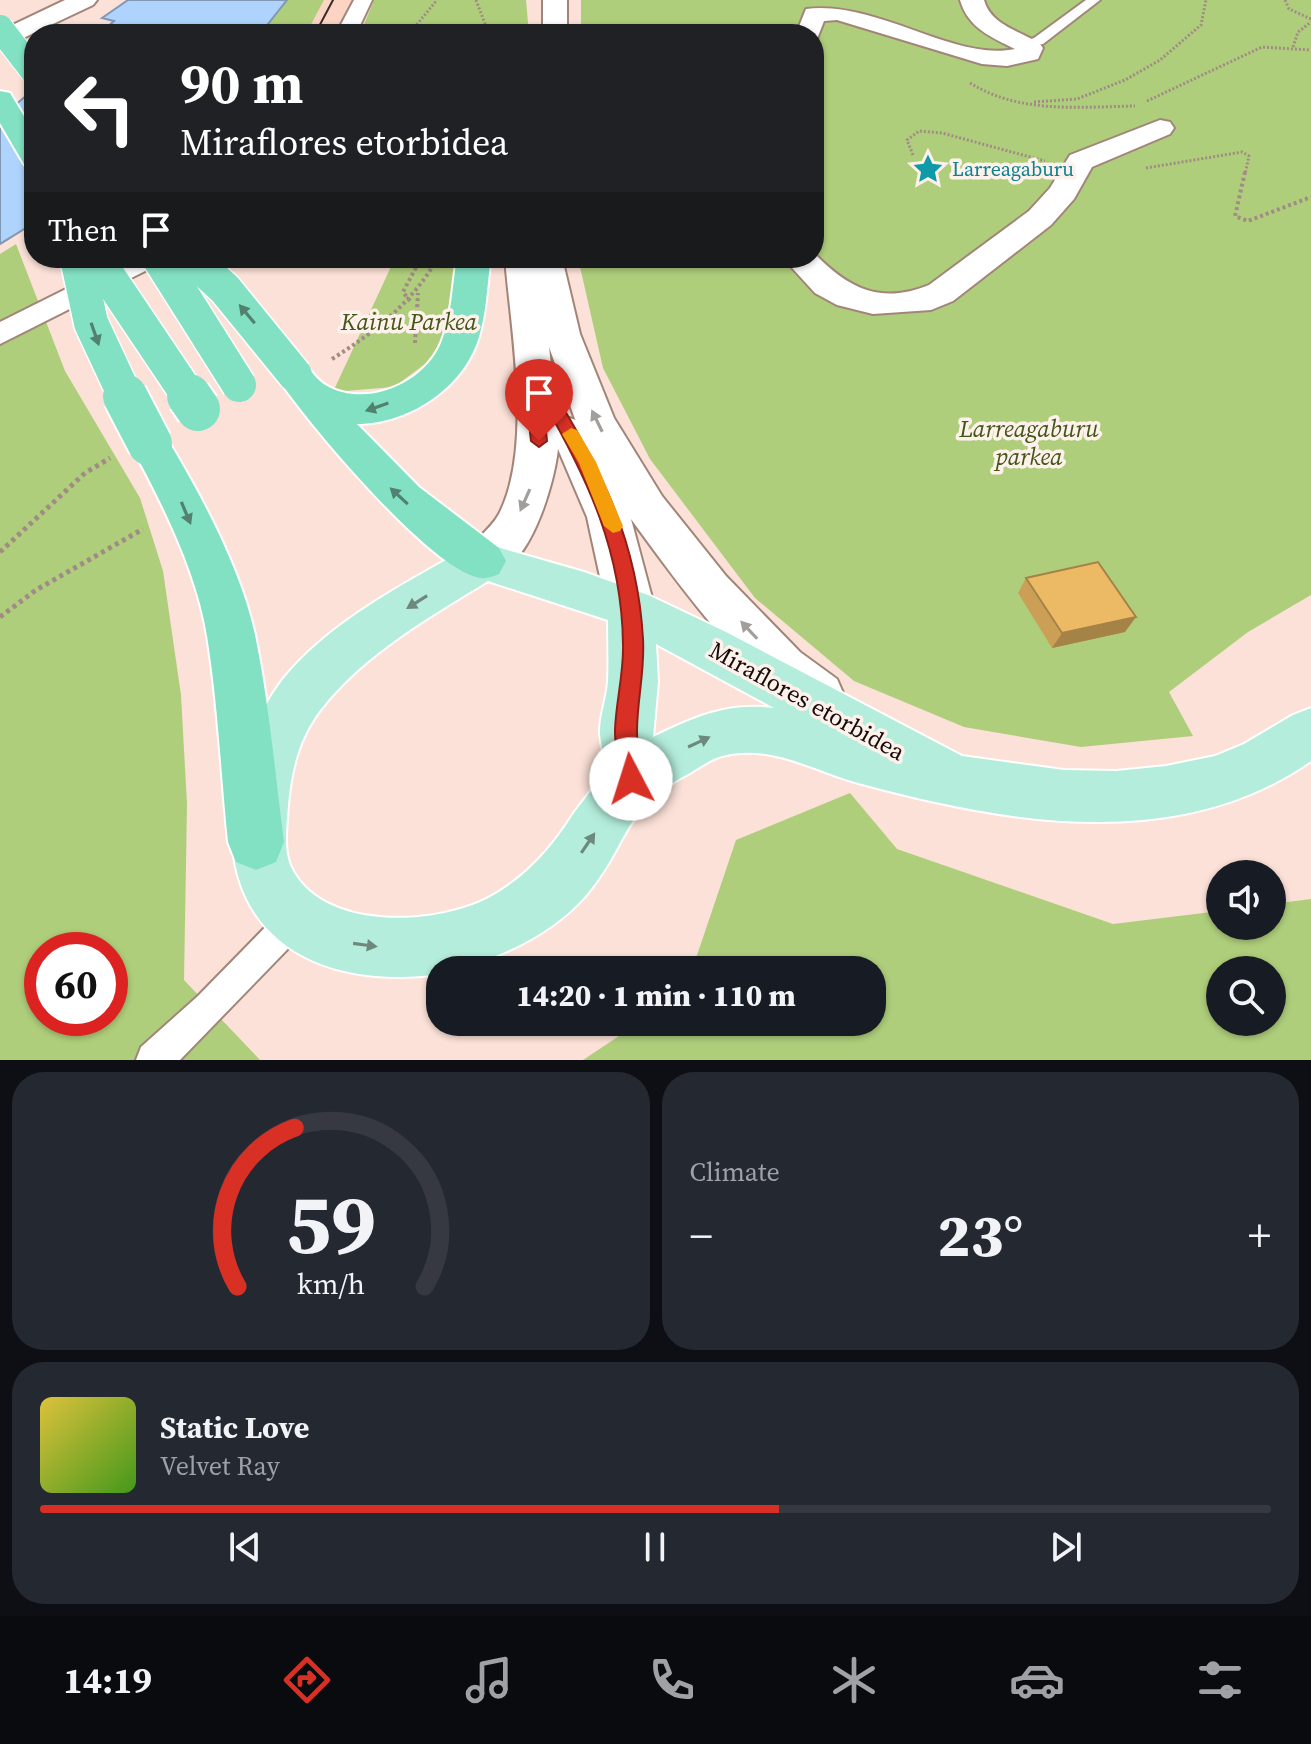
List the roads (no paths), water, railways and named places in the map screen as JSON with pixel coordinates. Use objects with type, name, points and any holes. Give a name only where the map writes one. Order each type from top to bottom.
[{"type":"highway","points":[[0,28],[24,59]]},
{"type":"highway","points":[[0,99],[24,141]]},
{"type":"highway","points":[[79,268],[91,323],[130,451],[175,487],[221,596],[231,635],[256,842]]},
{"type":"highway","points":[[103,268],[198,409]]},
{"type":"highway","points":[[165,268],[239,385]]},
{"type":"highway","points":[[202,268],[345,410],[364,411],[404,396],[439,374],[454,355],[461,335],[472,268]]},
{"type":"highway","points":[[313,376],[371,469],[441,534],[483,561]]},
{"type":"main road","name":"Miraflores etorbidea","points":[[483,561],[584,591],[650,618],[945,776]]},
{"type":"main road","points":[[483,561],[356,640],[321,669],[284,722],[267,765],[256,842],[267,882],[297,917],[326,935],[361,946],[408,948],[456,940],[502,922],[536,902],[567,873],[631,779],[626,730],[633,682],[650,618]]},
{"type":"main road","name":"Miraflores etorbidea","points":[[631,779],[659,761],[720,732],[759,730],[810,740],[858,759],[1018,792],[1096,800],[1150,794],[1208,782],[1262,763],[1311,732]]},
{"type":"street","points":[[30,24],[68,0]]},
{"type":"street","points":[[30,24],[85,0]]},
{"type":"street","points":[[351,24],[363,0]]},
{"type":"street","points":[[555,0],[555,24]]},
{"type":"street","points":[[811,24],[814,14],[840,7],[863,10],[988,54],[1008,58],[1029,54],[1030,48],[981,19],[972,0]]},
{"type":"street","points":[[0,42],[24,27]]},
{"type":"street","points":[[810,268],[827,286],[849,297],[873,303],[919,302],[941,293],[1040,218],[1063,192],[1080,161],[1146,123]]},
{"type":"street","points":[[0,334],[129,268]]},
{"type":"street","points":[[483,561],[510,534],[534,473],[539,441],[523,268]]},
{"type":"street","points":[[547,268],[562,334],[595,419],[647,508],[710,589],[783,667],[871,735]]},
{"type":"street","points":[[531,368],[587,462],[650,618]]},
{"type":"lane","points":[[1024,44],[1038,41],[1094,0]]},
{"type":"lane","points":[[154,1060],[210,1008],[297,917]]},
{"type":"water","points":[[128,0],[287,0],[268,24],[111,24],[114,21],[102,18]]},
{"type":"water","points":[[24,98],[24,229],[0,244],[0,118]]},
{"type":"tram line","points":[[320,24],[333,0]]},
{"type":"place","name":"Larreagaburu","points":[[928,169]]},
{"type":"park label","name":"Kainu Parkea","points":[[409,322]]},
{"type":"park label","name":"Larreagaburu parkea","points":[[1029,443]]}]
